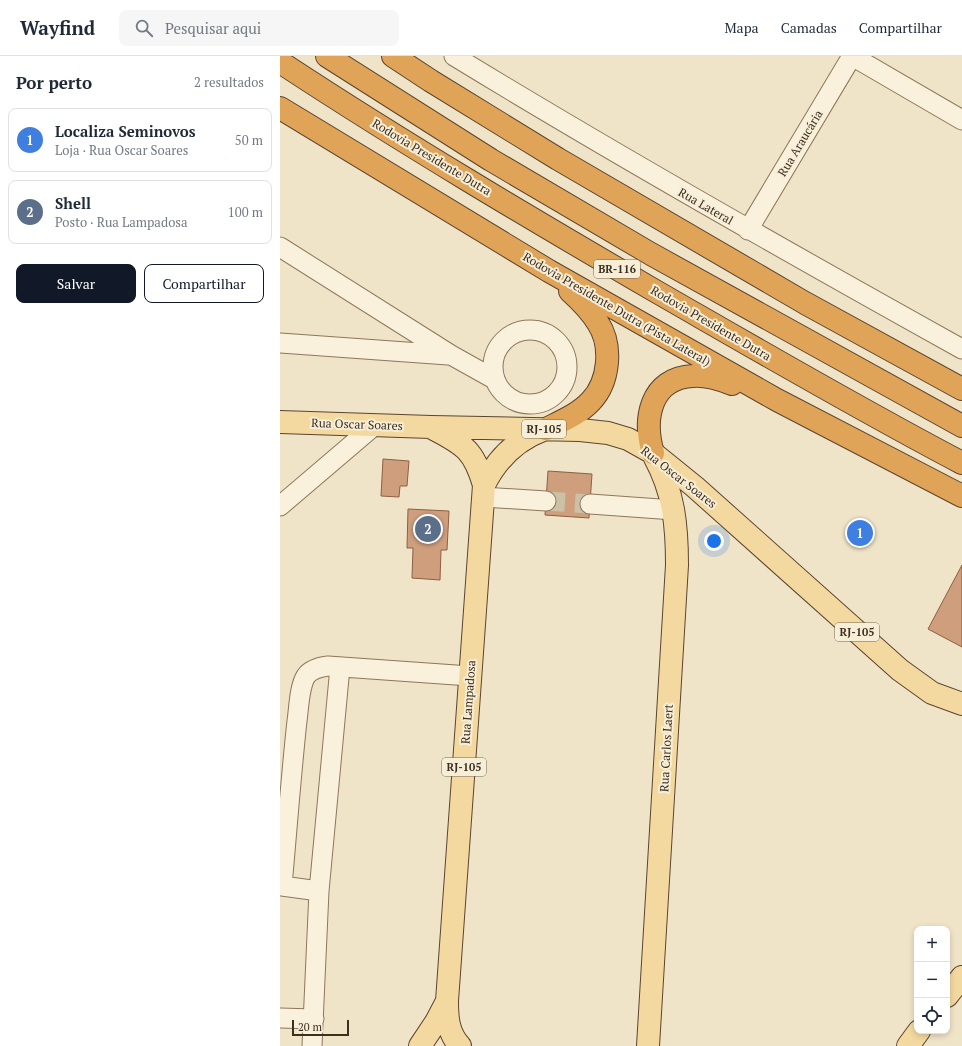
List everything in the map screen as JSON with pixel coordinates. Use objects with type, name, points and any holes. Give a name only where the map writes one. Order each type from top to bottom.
[{"type":"highway","name":"BR-116","points":[[328,56],[492,160],[644,251],[962,426]]},
{"type":"highway","points":[[392,56],[558,159],[805,303],[962,389]]},
{"type":"highway","points":[[412,56],[431,81]]},
{"type":"highway","name":"Rodovia Presidente Dutra","points":[[280,62],[332,96],[567,240],[773,359],[962,463]]},
{"type":"highway","name":"Rodovia Presidente Dutra (Pista Lateral)","points":[[280,108],[549,271],[777,400],[962,496]]},
{"type":"highway","points":[[546,429],[572,416],[590,402],[601,387],[606,372],[604,337],[599,324],[586,306],[549,271]]},
{"type":"highway","points":[[653,453],[648,428],[649,412],[652,403],[663,388],[676,379],[694,376],[717,379],[777,400]]},
{"type":"main road","name":"Rua Oscar Soares","points":[[280,422],[580,430],[613,434],[628,439],[653,453],[695,487],[900,670],[932,693],[962,704]]},
{"type":"main road","name":"Rua Lampadosa","points":[[431,427],[466,447],[474,458],[484,491],[447,1001],[448,1023],[450,1030],[460,1046]]},
{"type":"main road","points":[[484,491],[489,475],[512,447],[527,437],[546,429]]},
{"type":"main road","name":"Rua Carlos Laert","points":[[648,1046],[677,565],[677,541],[674,510],[666,480],[653,453]]},
{"type":"main road","points":[[950,992],[962,977]]},
{"type":"main road","points":[[420,1046],[436,1022],[447,1001]]},
{"type":"main road","points":[[908,1046],[918,1034]]},
{"type":"street","name":"Rua Lateral","points":[[454,56],[558,120],[748,230],[962,349]]},
{"type":"street","name":"Rua Araucária","points":[[748,230],[852,56]]},
{"type":"street","points":[[852,56],[962,120]]},
{"type":"street","points":[[280,247],[451,355],[494,379]]},
{"type":"street","points":[[280,343],[451,355]]},
{"type":"street","points":[[280,506],[375,425]]},
{"type":"street","points":[[484,491],[546,502]]},
{"type":"street","points":[[590,504],[674,510]]},
{"type":"street","points":[[319,891],[281,885],[295,742],[302,684],[306,675],[318,668],[328,666],[470,676]]},
{"type":"street","points":[[312,1046],[319,891],[340,667]]},
{"type":"street","points":[[280,1018],[314,1019]]},
{"type":"building","points":[[383,459],[409,461],[407,486],[400,486],[399,497],[381,496]]},
{"type":"building","points":[[548,471],[592,474],[589,518],[545,515]]},
{"type":"building","points":[[408,509],[449,511],[447,550],[441,550],[440,580],[412,578],[413,548],[407,548]]},
{"type":"building","points":[[962,565],[962,647],[928,629]]},
{"type":"tunnel","points":[[546,501],[590,504]]},
{"type":"place","name":"Shell","points":[[428,529]]},
{"type":"place","name":"Localiza Seminovos","points":[[860,533]]}]
